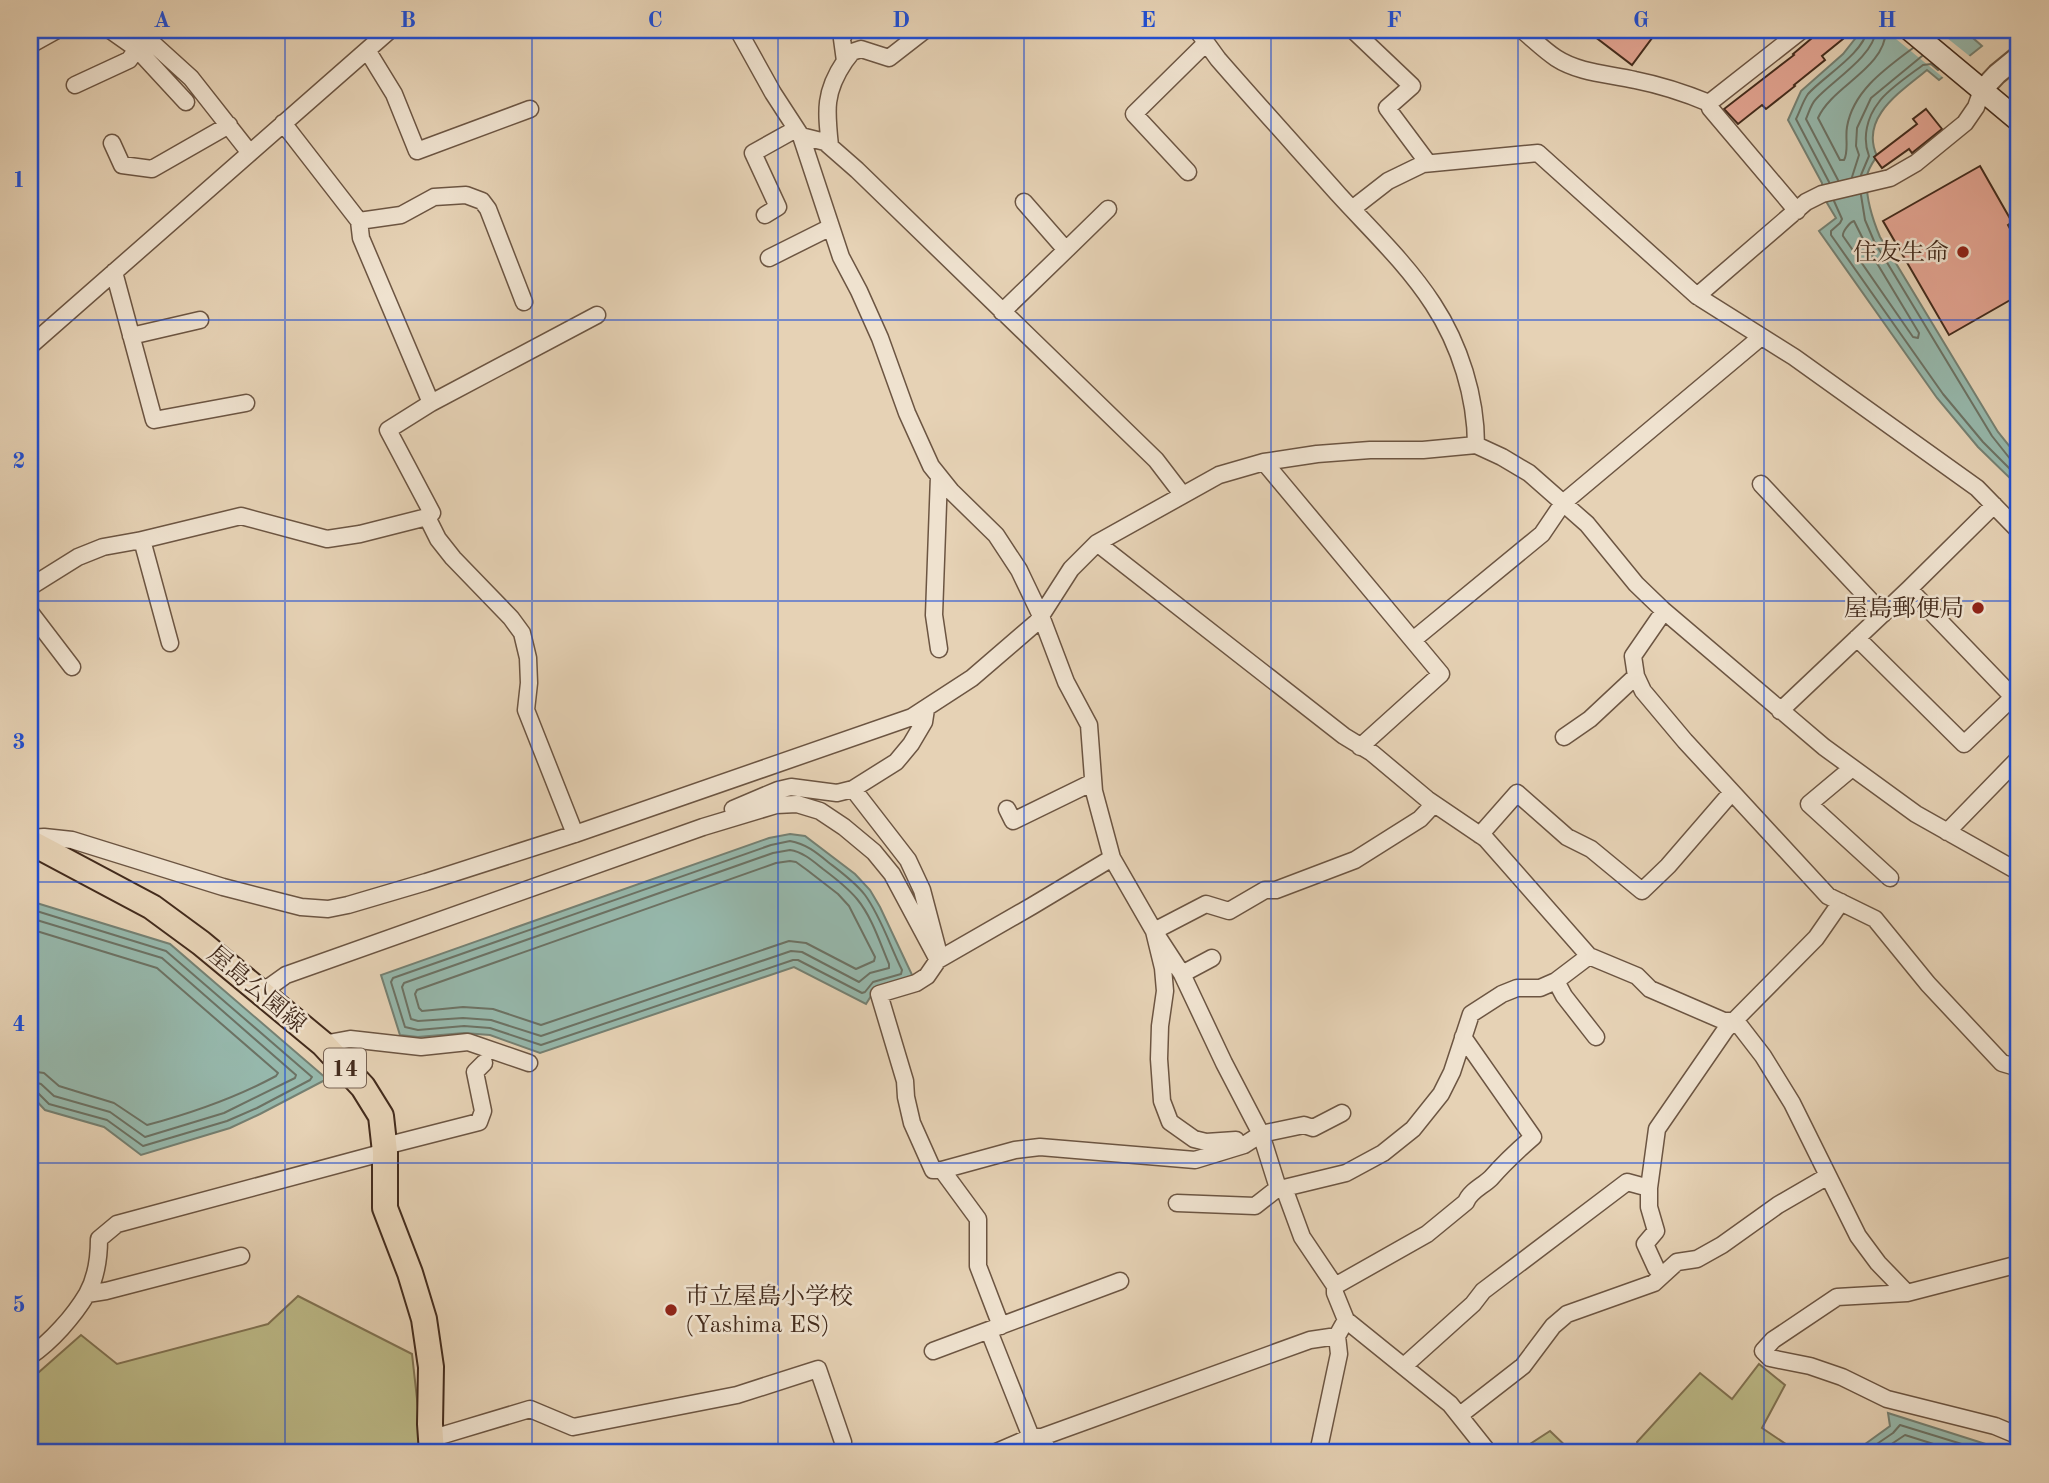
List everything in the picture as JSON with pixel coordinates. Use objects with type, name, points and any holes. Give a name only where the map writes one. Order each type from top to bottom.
[{"type":"main road","points":[[1910,30],[2019,121]]},
{"type":"main road","name":"屋島公園線","points":[[30,840],[152,907],[201,943],[323,1044],[369,1096],[381,1116],[385,1149],[386,1208],[424,1319],[431,1367],[431,1446]]},
{"type":"street","points":[[30,45],[57,30]]},
{"type":"street","points":[[110,30],[141,39],[191,78],[250,153]]},
{"type":"street","points":[[30,346],[390,30]]},
{"type":"street","points":[[738,30],[773,93],[799,132],[841,257],[880,338],[907,413],[931,466],[951,491],[996,535],[1019,570],[1041,616],[1066,682],[1089,725],[1094,791],[1112,858],[1182,974],[1258,1135],[1302,1237],[1335,1286],[1335,1293],[1346,1320],[1450,1404],[1489,1453]]},
{"type":"street","points":[[845,61],[842,39],[846,30]]},
{"type":"street","points":[[830,146],[826,111],[828,96],[835,76],[852,52],[861,49],[889,58],[925,30]]},
{"type":"street","points":[[1353,30],[1412,86],[1387,108],[1428,163]]},
{"type":"street","points":[[1522,30],[1556,58],[1569,64],[1681,92],[1709,103]]},
{"type":"street","points":[[1709,103],[1802,30]]},
{"type":"street","points":[[1188,172],[1134,114],[1201,36],[1403,265],[1433,304],[1456,347],[1467,382],[1476,445]]},
{"type":"street","points":[[75,85],[130,60],[141,39]]},
{"type":"street","points":[[141,39],[186,102]]},
{"type":"street","points":[[366,50],[394,94],[417,151],[530,109]]},
{"type":"street","points":[[1697,296],[1807,202],[1822,194],[1890,178],[1916,163],[1965,123],[1976,107],[1982,90],[2019,56]]},
{"type":"street","points":[[1709,103],[1710,108],[1797,211]]},
{"type":"street","points":[[283,123],[359,221],[361,238],[432,403]]},
{"type":"street","points":[[112,143],[122,165],[152,169],[229,125]]},
{"type":"street","points":[[765,215],[778,207],[753,153],[799,132],[825,142],[1156,460],[1182,494]]},
{"type":"street","points":[[1352,209],[1388,181],[1423,164],[1538,153],[1697,296],[1794,357],[1977,488],[2019,531]]},
{"type":"street","points":[[359,221],[401,215],[434,197],[466,195],[482,201],[488,209],[524,302]]},
{"type":"street","points":[[1024,202],[1066,250]]},
{"type":"street","points":[[1002,312],[1108,209]]},
{"type":"street","points":[[769,258],[831,227]]},
{"type":"street","points":[[114,272],[154,420],[246,403]]},
{"type":"street","points":[[30,587],[78,557],[103,547],[241,516],[327,539],[360,534],[427,517],[432,513],[388,429],[597,315]]},
{"type":"street","points":[[131,336],[200,320]]},
{"type":"street","points":[[1413,640],[1542,534],[1563,503],[1761,337]]},
{"type":"street","points":[[30,840],[44,837],[72,840],[223,887],[301,907],[328,909],[348,905],[575,834],[912,717],[972,678],[1037,622],[1071,569],[1097,543],[1220,475],[1264,462],[1317,454],[1476,445],[1529,473],[1587,524],[1636,584],[1664,611],[1852,768],[1916,814],[2019,872]]},
{"type":"street","points":[[1264,462],[1441,674],[1360,747]]},
{"type":"street","points":[[939,476],[934,615],[939,649]]},
{"type":"street","points":[[1761,484],[1883,614]]},
{"type":"street","points":[[1780,710],[1994,505]]},
{"type":"street","points":[[427,517],[438,539],[453,558],[522,633],[528,658],[526,710],[575,834]]},
{"type":"street","points":[[142,540],[170,643]]},
{"type":"street","points":[[1097,543],[1327,724],[1372,753],[1434,804],[1486,839],[1589,956],[1637,976],[1650,989],[1724,1021],[1736,1021]]},
{"type":"street","points":[[1857,638],[1964,744],[2013,697],[1909,589]]},
{"type":"street","points":[[30,611],[72,667]]},
{"type":"street","points":[[1664,611],[1633,656],[1636,676],[1643,691],[1685,741],[1828,896],[1875,919],[1928,985],[2002,1063],[2019,1068]]},
{"type":"street","points":[[1564,737],[1590,719],[1636,676]]},
{"type":"street","points":[[704,827],[711,819],[778,790],[791,787],[837,793],[853,789],[896,762],[925,722],[926,709]]},
{"type":"street","points":[[1947,832],[2019,758]]},
{"type":"street","points":[[1852,768],[1809,804],[1891,878]]},
{"type":"street","points":[[1007,809],[1013,821],[1093,782]]},
{"type":"street","points":[[853,789],[908,860],[922,890],[937,946],[938,960]]},
{"type":"street","points":[[1480,835],[1517,793],[1567,837],[1591,849],[1642,891],[1668,866],[1732,792]]},
{"type":"street","points":[[264,994],[286,975],[704,827],[776,805],[797,804],[820,811],[874,852],[892,874],[938,960]]},
{"type":"street","points":[[1154,930],[1206,904],[1229,911],[1265,890],[1276,890],[1355,860],[1420,819],[1434,804]]},
{"type":"street","points":[[1112,858],[938,960],[927,976],[916,983],[879,994],[905,1081],[912,1123],[933,1170],[942,1170],[1015,1150],[1040,1147],[1195,1160],[1244,1145],[1258,1135]]},
{"type":"street","points":[[1662,1275],[1645,1244],[1657,1231],[1649,1207],[1649,1188],[1657,1129],[1726,1029],[1816,938],[1841,902]]},
{"type":"street","points":[[1154,930],[1163,968],[1165,991],[1160,1026],[1161,1101],[1170,1122],[1194,1139],[1206,1142],[1241,1140],[1304,1125],[1313,1128],[1342,1113]]},
{"type":"street","points":[[1177,1203],[1255,1206],[1281,1188],[1346,1173],[1383,1153],[1413,1129],[1441,1094],[1452,1072],[1471,1014],[1502,994],[1517,988],[1540,988],[1556,981],[1589,956]]},
{"type":"street","points":[[1182,974],[1212,958]]},
{"type":"street","points":[[1556,981],[1595,1037]]},
{"type":"street","points":[[1736,1021],[1763,1056],[1792,1103],[1858,1236],[1878,1263],[1907,1293]]},
{"type":"street","points":[[1335,1286],[1427,1234],[1466,1202],[1503,1163],[1533,1137],[1463,1037]]},
{"type":"street","points":[[323,1044],[350,1039],[421,1047],[468,1042],[529,1063]]},
{"type":"street","points":[[30,1356],[54,1338],[87,1294],[97,1265],[99,1239],[117,1224],[479,1122],[482,1111],[475,1072],[484,1063]]},
{"type":"street","points":[[942,1170],[978,1219],[978,1266],[995,1328],[1037,1437],[1049,1453]]},
{"type":"street","points":[[1460,1415],[1524,1366],[1553,1326],[1567,1314],[1654,1283],[1677,1262],[1697,1259],[1722,1245],[1778,1205],[1828,1176]]},
{"type":"street","points":[[1404,1366],[1473,1304],[1483,1291],[1627,1182],[1649,1188]]},
{"type":"street","points":[[87,1294],[241,1256]]},
{"type":"street","points":[[2019,1264],[1907,1293],[1837,1297],[1773,1340],[1763,1351],[1770,1358],[1810,1366],[1842,1377],[1887,1399],[1995,1426],[2019,1436]]},
{"type":"street","points":[[933,1351],[1120,1281]]},
{"type":"street","points":[[1318,1453],[1339,1354],[1337,1336],[1346,1320]]},
{"type":"street","points":[[994,1453],[1310,1340],[1337,1336]]},
{"type":"street","points":[[431,1446],[530,1409],[573,1427],[737,1395],[818,1369],[844,1442]]},
{"type":"shaded area","points":[[298,1296],[412,1354],[423,1453],[30,1453],[30,1380],[81,1335],[117,1364],[268,1324]]},
{"type":"shaded area","points":[[1759,1364],[1785,1385],[1762,1428],[1799,1453],[1640,1453],[1637,1442],[1700,1373],[1732,1399]]},
{"type":"shaded area","points":[[1550,1431],[1573,1453],[1516,1453]]},
{"type":"water","points":[[1862,30],[1974,30],[1973,38],[1982,46],[1939,80],[1927,70],[1886,106],[1874,129],[1873,142],[1877,156],[1868,173],[1867,192],[1880,237],[1998,432],[2019,458],[2019,487],[1978,447],[1937,398],[1819,231],[1836,218],[1824,198],[1822,183],[1788,120],[1801,91],[1843,54]]},
{"type":"water","points":[[790,834],[805,836],[855,874],[870,890],[914,979],[876,988],[866,1004],[794,967],[540,1053],[490,1035],[400,1035],[381,975],[769,838]]},
{"type":"water","points":[[30,901],[170,944],[327,1079],[230,1128],[141,1155],[104,1127],[45,1110],[30,1094]]},
{"type":"water","points":[[1888,1413],[2014,1453],[1860,1453],[1861,1447],[1890,1426]]},
{"type":"pier","points":[[1885,30],[1937,30],[1972,58],[1945,79]]},
{"type":"building","points":[[1586,30],[1658,30],[1632,65]]},
{"type":"building","points":[[1819,30],[1854,30],[1822,56],[1825,60],[1795,86],[1766,109],[1762,105],[1738,124],[1724,109],[1794,55]]},
{"type":"building","points":[[1926,109],[1942,129],[1912,153],[1909,149],[1882,168],[1874,157],[1917,124],[1913,119]]},
{"type":"building","points":[[1980,166],[2012,222],[2008,225],[2019,245],[2019,295],[1949,335],[1883,221]]},
{"type":"place","name":"住友生命","points":[[1963,252]]},
{"type":"place","name":"屋島郵便局","points":[[1978,608]]},
{"type":"place","name":"市立屋島小学校 (Yashima ES)","points":[[671,1310]]}]
